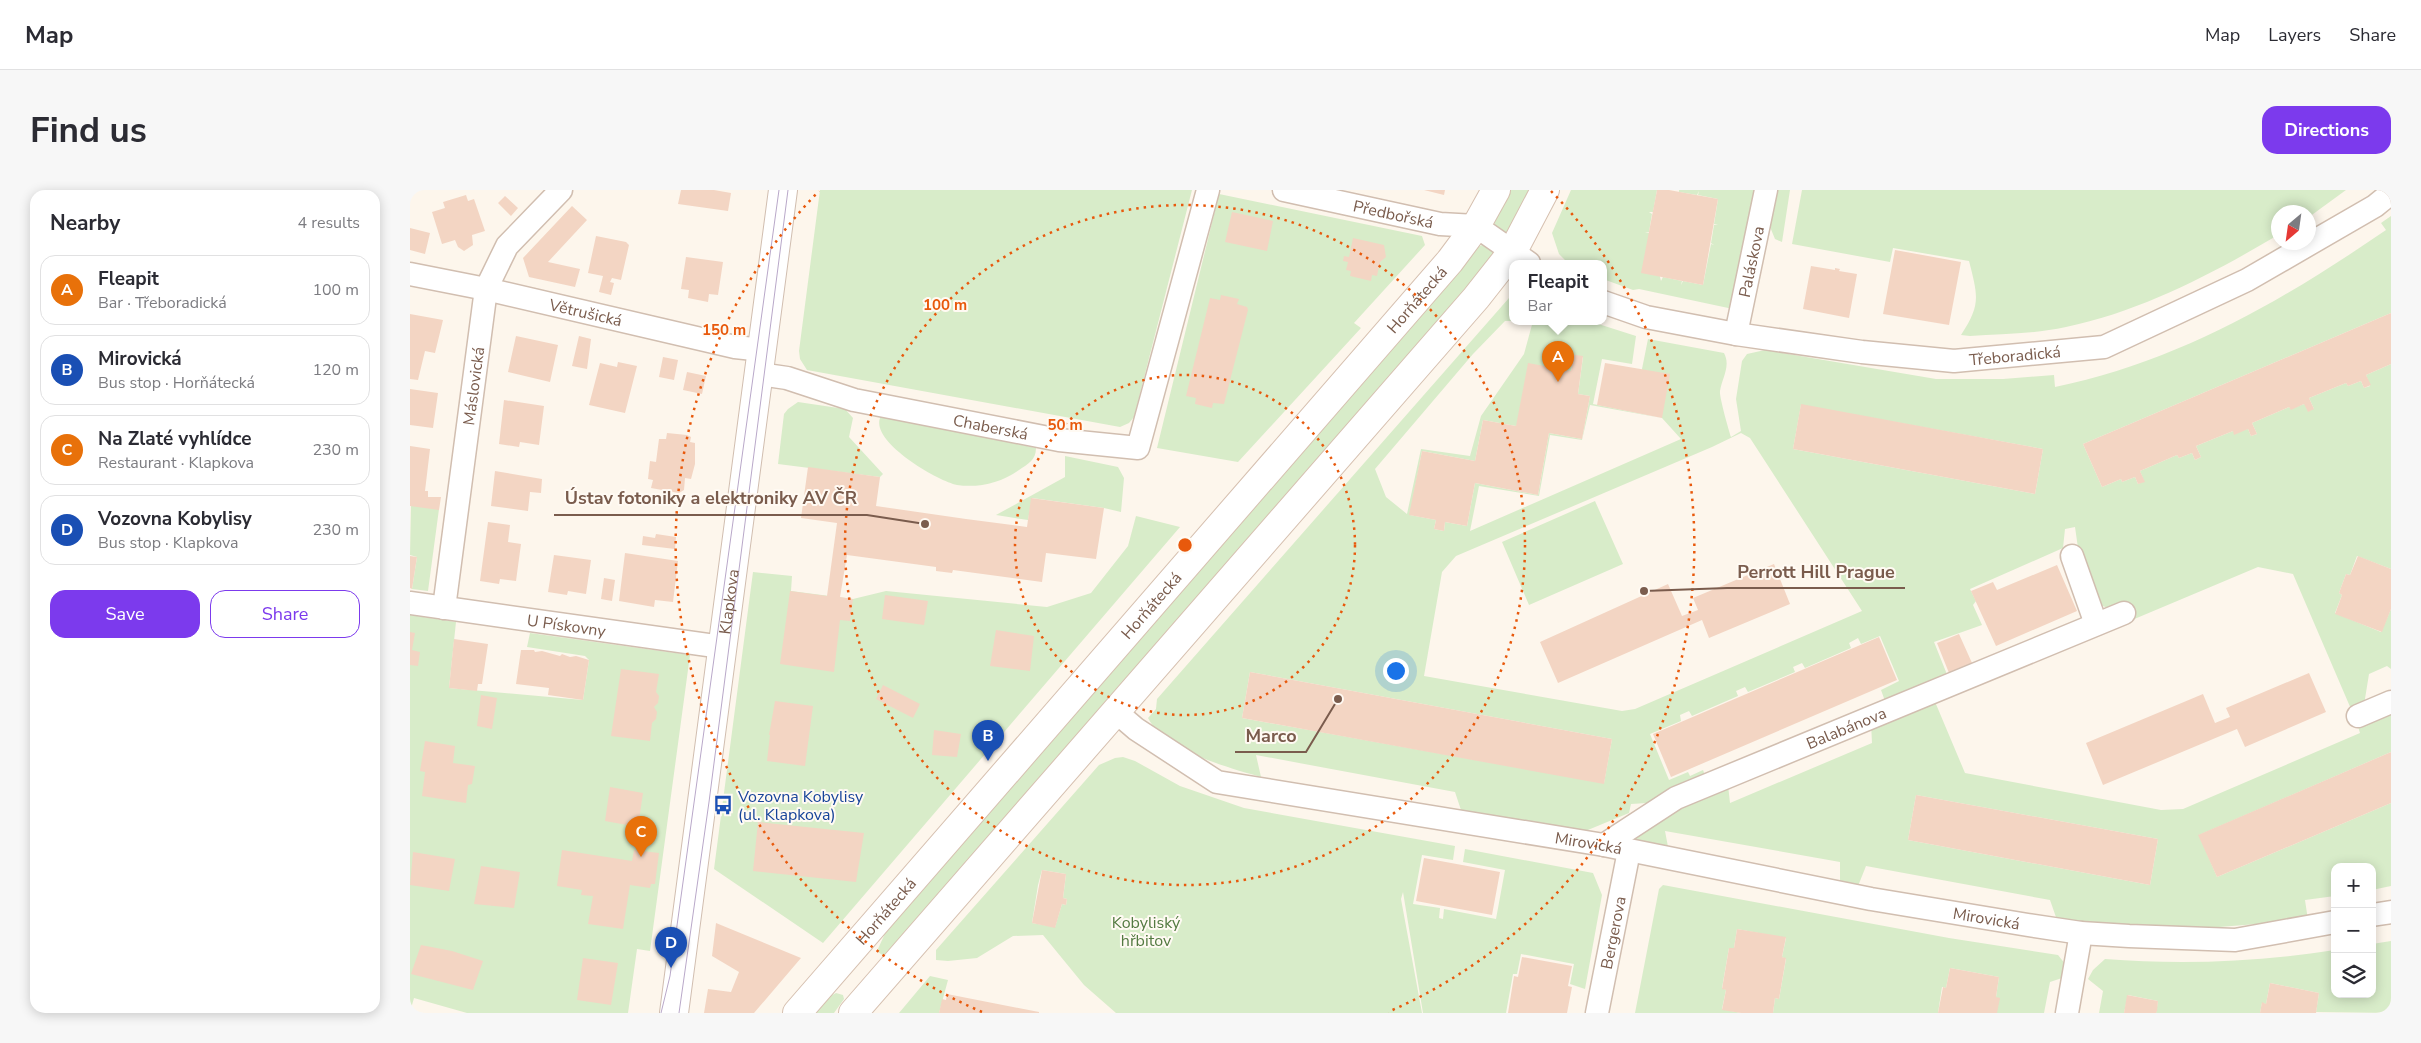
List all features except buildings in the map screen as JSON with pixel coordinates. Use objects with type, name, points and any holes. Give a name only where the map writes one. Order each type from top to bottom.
[{"type":"main road","name":"Klapkova","points":[[674,1013],[783,190]]},
{"type":"main road","name":"Horňátecká","points":[[797,1013],[1446,265],[1476,226],[1496,190]]},
{"type":"main road","points":[[1521,257],[1545,190]]},
{"type":"main road","points":[[853,1013],[1462,314],[1509,269]]},
{"type":"street","name":"Máslovická","points":[[444,608],[486,289],[507,246],[561,190]]},
{"type":"street","name":"Chaberská","points":[[761,362],[787,378],[854,400],[1059,440],[1138,448],[1208,190]]},
{"type":"street","name":"Předbořská","points":[[1284,190],[1440,224],[1476,226]]},
{"type":"street","name":"Paláskova","points":[[1736,334],[1766,190]]},
{"type":"street","name":"Třeboradická","points":[[1607,303],[1646,317],[1736,334],[1862,352],[1954,361],[2104,347],[2247,280],[2375,206],[2391,193]]},
{"type":"street","points":[[1476,226],[1521,257]]},
{"type":"street","name":"Větrušická","points":[[410,274],[486,289],[735,347],[761,362]]},
{"type":"street","points":[[2072,556],[2096,624]]},
{"type":"street","name":"U Pískovny","points":[[410,603],[722,647]]},
{"type":"street","name":"Balabánova","points":[[1604,846],[1676,798],[2124,613]]},
{"type":"street","points":[[2358,716],[2391,702]]},
{"type":"street","name":"Mirovická","points":[[1115,711],[1136,729],[1218,782],[1629,850],[1871,898],[2081,933],[2235,940],[2331,923]]},
{"type":"street","name":"Bergerova","points":[[1597,1013],[1629,850]]},
{"type":"street","points":[[2376,914],[2391,912]]},
{"type":"street","points":[[2067,1013],[2081,933]]},
{"type":"green space","points":[[820,190],[1192,190],[1134,417],[1129,423],[1120,427],[807,370],[800,359],[799,351]]},
{"type":"green space","points":[[1508,190],[1532,190],[1510,233],[1504,234],[1495,228],[1494,221]]},
{"type":"green space","points":[[1571,190],[1657,190],[1653,212],[1649,212],[1652,214],[1649,232],[1645,232],[1649,233],[1661,281],[1663,277],[1682,281],[1681,285],[1683,281],[1703,285],[1711,244],[1714,245],[1711,243],[1714,225],[1718,225],[1714,224],[1718,199],[1698,195],[1699,191],[1697,195],[1679,192],[1679,190],[1758,190],[1733,309],[1639,289],[1633,290],[1607,280],[1607,260],[1565,260],[1559,254],[1552,233]]},
{"type":"green space","points":[[1774,190],[1790,190],[1782,242],[1775,239],[1768,222]]},
{"type":"green space","points":[[1802,190],[2346,190],[2316,212],[2316,205],[2271,205],[2271,239],[2228,264],[2176,290],[2094,320],[2066,327],[2030,332],[1961,335],[1972,316],[1976,300],[1969,261],[1893,248],[1890,262],[1792,244]]},
{"type":"green space","points":[[1219,194],[1422,236],[1425,245],[1354,323],[1361,328],[1238,462],[1157,448]]},
{"type":"green space","points":[[2391,216],[2391,313],[2083,444],[2102,487],[2121,479],[2122,482],[2135,477],[2138,484],[2144,481],[2140,471],[2177,455],[2179,458],[2192,453],[2195,460],[2201,457],[2196,446],[2233,431],[2248,429],[2251,436],[2257,434],[2252,423],[2289,407],[2291,409],[2304,404],[2314,409],[2309,398],[2346,383],[2348,386],[2361,381],[2364,388],[2370,386],[2366,375],[2391,364],[2391,569],[2357,556],[2350,575],[2346,574],[2339,593],[2342,595],[2335,613],[2381,632],[2391,609],[2391,669],[2387,666],[2369,674],[2364,705],[2351,709],[2293,574],[2258,567],[2132,620],[2101,605],[2078,548],[2075,527],[2065,529],[2063,548],[1970,589],[1976,601],[1973,605],[1982,625],[1934,642],[1948,677],[1885,701],[1881,690],[1899,681],[1880,636],[1861,644],[1858,638],[1849,643],[1851,648],[1805,668],[1802,663],[1793,667],[1795,672],[1748,692],[1745,687],[1736,691],[1738,696],[1692,716],[1689,711],[1680,715],[1681,721],[1650,734],[1669,780],[1688,772],[1690,776],[1703,770],[1706,778],[1647,803],[1631,804],[1629,813],[1583,832],[1462,813],[1455,792],[1256,755],[1261,777],[1198,756],[1168,739],[1156,729],[1148,718],[1156,709],[1157,699],[1509,298],[1509,321],[1505,321],[1473,354],[1375,469],[1386,497],[1407,514],[1421,449],[1470,456],[1481,416],[1524,354],[1532,325],[1602,325],[1636,336],[1632,364],[1602,359],[1593,404],[1662,418],[1642,369],[1648,339],[1724,353],[1727,363],[1720,394],[1731,437],[1741,431],[1736,399],[1742,361],[1747,354],[1765,350],[1936,379],[2003,379],[2054,375],[2055,387],[2100,376],[2144,362],[2187,345],[2228,325],[2309,281],[2348,256],[2386,230],[2381,223]],"holes":[[[1562,353],[1583,357],[1578,394],[1590,396],[1582,439],[1549,433],[1538,495],[1475,483],[1467,526],[1445,522],[1444,531],[1434,529],[1436,520],[1410,515],[1422,451],[1475,461],[1483,420],[1516,426],[1571,371],[1572,366],[1558,362],[1557,357]],[[1590,405],[1662,418],[1681,439],[1470,531],[1479,486],[1539,496],[1550,435],[1582,440]],[[1801,405],[2043,449],[2035,494],[1793,449]],[[1741,433],[1750,438],[1862,611],[1635,709],[1622,711],[1424,676],[1442,572],[1456,556]],[[1250,672],[1612,739],[1604,783],[1242,718]]]},
{"type":"green space","points":[[1484,244],[1493,251],[1493,258],[886,958],[877,951],[888,927],[1476,248]]},
{"type":"green space","points":[[798,402],[845,409],[853,418],[849,437],[883,474],[880,477],[778,464],[784,414]]},
{"type":"green space","points":[[881,416],[1036,448],[1036,452],[1028,464],[1005,478],[990,484],[957,485],[935,476],[906,458],[884,436],[879,426]]},
{"type":"green space","points":[[1065,456],[1118,467],[1124,478],[1121,512],[1032,498],[1028,520],[996,515],[1065,477]]},
{"type":"green space","points":[[1595,501],[1623,564],[1529,605],[1502,542]]},
{"type":"green space","points":[[411,505],[439,509],[428,591],[412,589],[417,557],[410,555]]},
{"type":"green space","points":[[1136,516],[1180,527],[823,943],[714,869],[753,572],[792,576],[791,591],[853,599],[886,591],[1047,607],[1091,593],[1128,546]]},
{"type":"green space","points":[[410,615],[456,622],[449,688],[583,700],[589,660],[585,656],[527,647],[530,633],[690,655],[650,951],[637,949],[628,1013],[467,1013],[414,998],[410,1012]]},
{"type":"green space","points":[[1933,697],[1965,773],[2161,810],[2183,809],[2360,733],[2357,723],[2391,708],[2391,752],[2199,835],[2217,877],[2391,803],[2391,886],[2376,889],[2376,863],[2331,863],[2331,897],[2305,900],[2308,920],[2207,928],[2136,927],[2057,920],[2050,900],[1866,866],[1858,886],[1840,882],[1840,862],[1665,831],[1669,852],[1628,844],[1625,830],[1728,785],[1730,803],[1872,743],[1871,723]],"holes":[[[1916,795],[2158,839],[2150,885],[1908,840]]]},
{"type":"green space","name":"Kobyliský hřbitov","points":[[1123,757],[1135,761],[1180,786],[1244,808],[1455,846],[1453,860],[1422,855],[1413,904],[1440,908],[1439,918],[1443,919],[1444,909],[1496,919],[1505,870],[1463,862],[1465,849],[1593,873],[1602,895],[1585,989],[1570,984],[1574,964],[1521,954],[1517,974],[1513,974],[1506,1013],[1423,1013],[1403,892],[1401,899],[1422,1013],[1116,1013],[1084,985],[1043,935],[1013,936],[977,958],[948,961],[936,960],[936,950],[1099,765],[1115,758]],"holes":[[[1042,870],[1066,874],[1063,898],[1067,899],[1066,905],[1062,904],[1055,927],[1032,923]]]},
{"type":"green space","points":[[1663,885],[1949,938],[2058,955],[2066,965],[2068,976],[2050,982],[2044,1013],[1997,1013],[1996,997],[1999,977],[1950,968],[1946,988],[1942,987],[1938,1013],[1773,1013],[1775,998],[1779,999],[1786,959],[1782,957],[1786,938],[1737,929],[1734,948],[1729,948],[1722,988],[1726,990],[1722,1009],[1741,1013],[1635,1013],[1659,889]]},
{"type":"green space","points":[[2391,941],[2391,1013],[2316,1012],[2319,993],[2270,983],[2266,1004],[2262,1003],[2260,1013],[2156,1013],[2158,1001],[2128,995],[2124,1013],[2099,1013],[2103,991],[2088,979],[2093,970],[2105,959],[2163,962],[2249,960],[2331,951],[2331,998],[2376,998],[2376,943]]},
{"type":"green space","points":[[930,976],[948,980],[939,1013],[899,1013]]},
{"type":"green space","points":[[836,993],[843,995],[844,999],[834,1013],[813,1013],[825,999]]},
{"type":"tram line","points":[[661,1013],[670,976],[779,190]]},
{"type":"tram line","points":[[679,1013],[709,802],[788,190]]},
{"type":"place","name":"Fleapit","points":[[1558,382]]},
{"type":"place","name":"Ústav fotoniky a elektroniky AV ČR","points":[[925,524]]},
{"type":"place","name":"Perrott Hill Prague","points":[[1644,591]]},
{"type":"place","name":"Marco","points":[[1338,699]]},
{"type":"place","name":"Mirovická","points":[[988,761]]},
{"type":"place","name":"Vozovna Kobylisy (ul. Klapkova)","points":[[723,805]]},
{"type":"place","name":"Na Zlaté vyhlídce","points":[[641,857]]},
{"type":"place","name":"Vozovna Kobylisy","points":[[671,968]]}]
